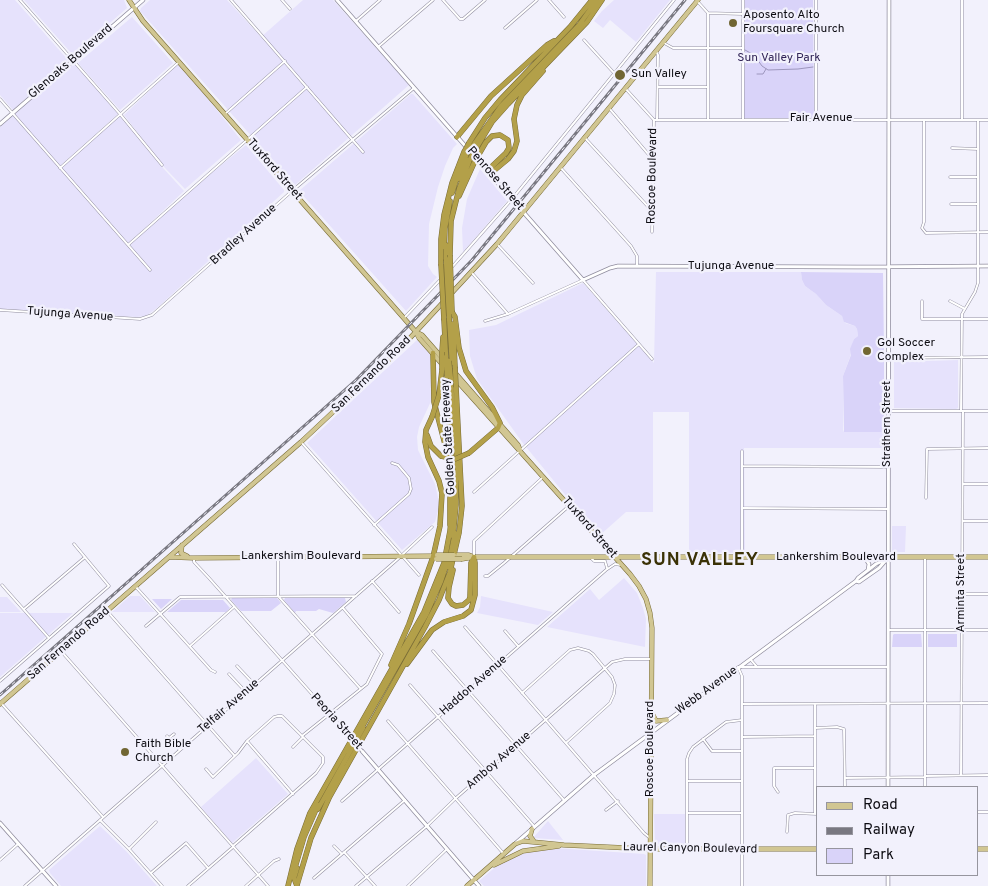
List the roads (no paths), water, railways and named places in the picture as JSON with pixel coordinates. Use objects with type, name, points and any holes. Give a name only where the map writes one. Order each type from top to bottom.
[{"type":"highway","name":"Golden State Freeway","points":[[297,886],[311,838],[329,798],[400,674],[439,600],[454,557],[460,525],[462,488],[449,360],[445,260],[441,239],[444,215],[452,183],[496,105],[595,0]]},
{"type":"highway","points":[[473,148],[501,106],[578,25],[595,0]]},
{"type":"highway","name":"Golden State Freeway","points":[[289,886],[297,849],[310,813],[432,595],[444,563],[450,531],[453,483],[452,381],[455,368],[447,318],[445,260],[450,226],[468,157],[492,122],[587,22],[602,0]]},
{"type":"highway","points":[[457,137],[491,96],[548,45],[558,40]]},
{"type":"highway","points":[[489,172],[508,158],[516,148],[517,138],[514,119],[519,100],[558,52]]},
{"type":"highway","points":[[473,148],[486,142],[492,136],[500,135],[508,140],[509,148],[489,172]]},
{"type":"highway","points":[[455,317],[459,348],[466,371],[492,407],[499,426],[469,453],[455,459],[441,456],[433,450],[427,430],[439,395],[447,318],[455,317]]},
{"type":"highway","points":[[297,886],[294,878],[298,861],[321,801],[428,615],[445,577],[456,528],[458,494],[447,318]]},
{"type":"highway","points":[[433,353],[434,402],[447,452],[449,470],[450,531]]},
{"type":"highway","points":[[289,886],[304,837],[321,798],[426,615],[441,581],[451,544],[456,505],[452,381]]},
{"type":"highway","points":[[389,673],[435,557],[442,499],[439,481],[426,449],[426,430],[432,417]]},
{"type":"highway","points":[[454,557],[455,564],[448,594],[452,604],[459,606],[466,603],[470,597],[471,563],[474,557]]},
{"type":"highway","points":[[400,674],[432,630],[440,624],[464,616],[471,610],[475,595],[476,563],[474,557]]},
{"type":"main road","name":"Tuxford Street","points":[[130,0],[134,8],[179,62],[416,332],[419,338],[478,406],[499,426]]},
{"type":"main road","name":"Glenoaks Boulevard","points":[[0,124],[143,0]]},
{"type":"main road","name":"Penrose Street","points":[[337,0],[583,280]]},
{"type":"main road","name":"Strathern Street","points":[[888,786],[889,0]]},
{"type":"main road","name":"San Fernando Road","points":[[1,704],[300,442],[389,360],[497,244],[697,1]]},
{"type":"main road","name":"Tujunga Avenue","points":[[583,280],[610,268],[637,266],[708,268],[988,266]]},
{"type":"main road","name":"Tuxford Street","points":[[416,332],[422,335],[488,410],[516,448],[544,476],[623,566],[639,586],[650,613]]},
{"type":"main road","points":[[478,406],[481,405],[488,410]]},
{"type":"main road","points":[[182,546],[181,554],[194,558]]},
{"type":"main road","name":"Lankershim Boulevard","points":[[169,557],[988,557]]},
{"type":"main road","points":[[865,558],[869,564],[868,570]]},
{"type":"main road","name":"Webb Avenue","points":[[856,581],[859,582],[879,568],[888,558]]},
{"type":"main road","name":"Webb Avenue","points":[[515,844],[594,774],[856,581],[876,564],[888,558]]},
{"type":"main road","points":[[879,568],[883,568],[888,572]]},
{"type":"main road","name":"Roscoe Boulevard","points":[[650,613],[650,886]]},
{"type":"main road","points":[[651,710],[655,720],[658,722],[667,720]]},
{"type":"main road","name":"Peoria Street","points":[[362,751],[479,886]]},
{"type":"main road","points":[[0,823],[56,886]]},
{"type":"main road","points":[[533,828],[530,838],[535,842]]},
{"type":"main road","name":"Laurel Canyon Boulevard","points":[[467,886],[515,844],[523,841],[650,849],[816,849]]},
{"type":"main road","name":"Laurel Canyon Boulevard","points":[[486,870],[523,852],[564,845]]},
{"type":"street","points":[[20,0],[162,165]]},
{"type":"street","points":[[231,0],[363,152]]},
{"type":"street","points":[[282,0],[290,9]]},
{"type":"street","points":[[356,21],[380,0]]},
{"type":"street","points":[[378,48],[433,0]]},
{"type":"street","points":[[443,0],[460,19],[463,19],[484,0]]},
{"type":"street","points":[[505,28],[538,0]]},
{"type":"street","points":[[549,0],[564,17]]},
{"type":"street","name":"San Fernando Road","points":[[404,319],[512,199],[674,0]]},
{"type":"street","points":[[743,0],[743,120]]},
{"type":"street","points":[[816,0],[816,119]]},
{"type":"street","points":[[962,0],[962,120]]},
{"type":"street","points":[[697,1],[708,13],[708,120]]},
{"type":"street","points":[[708,13],[743,14]]},
{"type":"street","points":[[584,40],[614,73]]},
{"type":"street","points":[[663,42],[673,48],[743,48]]},
{"type":"street","name":"Roscoe Boulevard","points":[[652,232],[658,87],[658,55],[656,51]]},
{"type":"street","points":[[225,114],[285,61]]},
{"type":"street","points":[[60,168],[179,62]]},
{"type":"street","points":[[128,245],[307,87]]},
{"type":"street","points":[[658,87],[708,87]]},
{"type":"street","name":"Bradley Avenue","points":[[140,319],[152,315],[292,191],[414,88]]},
{"type":"street","points":[[625,88],[656,120]]},
{"type":"street","points":[[0,99],[150,270]]},
{"type":"street","points":[[609,108],[649,155],[654,157]]},
{"type":"street","name":"Fair Avenue","points":[[656,120],[988,120]]},
{"type":"street","name":"Arminta Street","points":[[961,775],[962,319],[965,309],[977,288],[978,120]]},
{"type":"street","points":[[924,121],[924,222],[922,228],[926,233],[988,232]]},
{"type":"street","points":[[584,138],[650,211],[653,211]]},
{"type":"street","points":[[952,148],[978,149]]},
{"type":"street","points":[[560,167],[631,246],[637,256],[637,266]]},
{"type":"street","points":[[950,177],[978,177]]},
{"type":"street","points":[[951,204],[978,204]]},
{"type":"street","points":[[497,244],[533,283]]},
{"type":"street","points":[[472,273],[508,314]]},
{"type":"street","name":"Tujunga Avenue","points":[[485,321],[508,314],[583,280]]},
{"type":"street","name":"Penrose Street","points":[[583,280],[652,359]]},
{"type":"street","points":[[922,301],[922,320],[988,319]]},
{"type":"street","points":[[950,301],[965,309]]},
{"type":"street","name":"Tujunga Avenue","points":[[0,310],[140,319]]},
{"type":"street","points":[[474,492],[639,344]]},
{"type":"street","points":[[888,358],[988,357]]},
{"type":"street","points":[[888,411],[988,411]]},
{"type":"street","points":[[300,442],[419,575]]},
{"type":"street","points":[[926,498],[927,449],[988,448]]},
{"type":"street","points":[[742,451],[742,558]]},
{"type":"street","points":[[374,525],[409,494],[411,489],[409,478],[398,465],[392,462]]},
{"type":"street","points":[[742,466],[888,467]]},
{"type":"street","points":[[474,557],[474,541],[544,476]]},
{"type":"street","points":[[963,484],[988,484]]},
{"type":"street","points":[[485,576],[488,576],[569,506]]},
{"type":"street","points":[[742,508],[888,509]]},
{"type":"street","points":[[963,521],[988,521]]},
{"type":"street","name":"Telfair Avenue","points":[[25,886],[432,528]]},
{"type":"street","points":[[24,610],[84,558],[74,544]]},
{"type":"street","points":[[278,557],[278,596],[360,688]]},
{"type":"street","name":"San Fernando Road","points":[[0,681],[108,586],[84,558]]},
{"type":"street","name":"Peoria Street","points":[[194,558],[195,563],[362,751]]},
{"type":"street","points":[[590,558],[594,561],[604,561],[607,566],[606,570]]},
{"type":"street","points":[[925,558],[925,786]]},
{"type":"street","name":"Haddon Avenue","points":[[342,801],[606,570],[615,564],[623,566]]},
{"type":"street","points":[[372,581],[399,612]]},
{"type":"street","points":[[2,585],[49,638]]},
{"type":"street","points":[[136,586],[211,670],[215,672]]},
{"type":"street","points":[[961,594],[988,594]]},
{"type":"street","points":[[146,626],[179,597],[356,596]]},
{"type":"street","points":[[190,646],[234,607]]},
{"type":"street","points":[[293,746],[367,684],[382,654],[343,608]]},
{"type":"street","points":[[107,611],[235,756]]},
{"type":"street","points":[[466,627],[497,665],[650,838]]},
{"type":"street","points":[[888,630],[988,630]]},
{"type":"street","points":[[505,632],[518,646]]},
{"type":"street","points":[[522,693],[574,648],[589,651],[606,668],[615,685],[610,704],[566,743]]},
{"type":"street","points":[[61,651],[268,886]]},
{"type":"street","points":[[433,652],[564,801]]},
{"type":"street","name":"Amboy Avenue","points":[[356,886],[427,826],[456,798],[612,662],[651,659]]},
{"type":"street","points":[[750,659],[757,667]]},
{"type":"street","points":[[237,666],[254,685]]},
{"type":"street","points":[[742,886],[742,676],[738,667],[888,667]]},
{"type":"street","points":[[229,676],[246,692]]},
{"type":"street","points":[[410,685],[487,772],[533,828]]},
{"type":"street","points":[[742,704],[988,703]]},
{"type":"street","points":[[1,704],[103,818]]},
{"type":"street","points":[[787,832],[788,816],[791,814],[816,814],[815,704]]},
{"type":"street","points":[[188,886],[316,774],[323,763],[323,757],[282,716],[274,717],[213,777],[206,769]]},
{"type":"street","points":[[687,849],[688,753],[726,722],[742,720]]},
{"type":"street","points":[[388,721],[504,854]]},
{"type":"street","points":[[815,728],[837,727],[844,729],[845,786]]},
{"type":"street","points":[[174,734],[168,737],[180,750]]},
{"type":"street","points":[[742,737],[815,736]]},
{"type":"street","points":[[703,739],[712,751],[742,751]]},
{"type":"street","points":[[248,741],[293,794]]},
{"type":"street","points":[[778,792],[774,786],[774,768],[815,768]]},
{"type":"street","points":[[845,778],[988,775]]},
{"type":"street","points":[[687,781],[742,781]]},
{"type":"street","points":[[314,878],[405,800]]},
{"type":"street","points":[[606,810],[618,801]]},
{"type":"street","points":[[688,813],[742,813]]},
{"type":"street","points":[[100,820],[162,886]]},
{"type":"street","points":[[128,848],[156,822]]},
{"type":"street","points":[[151,874],[186,843],[208,868]]},
{"type":"street","points":[[0,860],[18,844]]},
{"type":"street","points":[[334,846],[375,886]]},
{"type":"street","points":[[408,886],[447,849]]},
{"type":"street","points":[[246,886],[274,861],[279,859]]},
{"type":"waterway","points":[[745,50],[754,55],[762,66],[768,70],[813,67]]},
{"type":"waterway","points":[[757,74],[763,74],[766,69]]},
{"type":"railway","points":[[0,695],[356,380],[472,260],[685,0]]},
{"type":"place","name":"Aposento Alto Foursquare Church","points":[[733,23]]},
{"type":"place","name":"Sun Valley","points":[[620,75]]},
{"type":"place","name":"Gol Soccer Complex","points":[[867,351]]},
{"type":"place","name":"Faith Bible Church","points":[[125,752]]},
{"type":"district","name":"SUN VALLEY","points":[[700,561]]},
{"type":"park label","name":"Sun Valley Park","points":[[779,59]]}]
